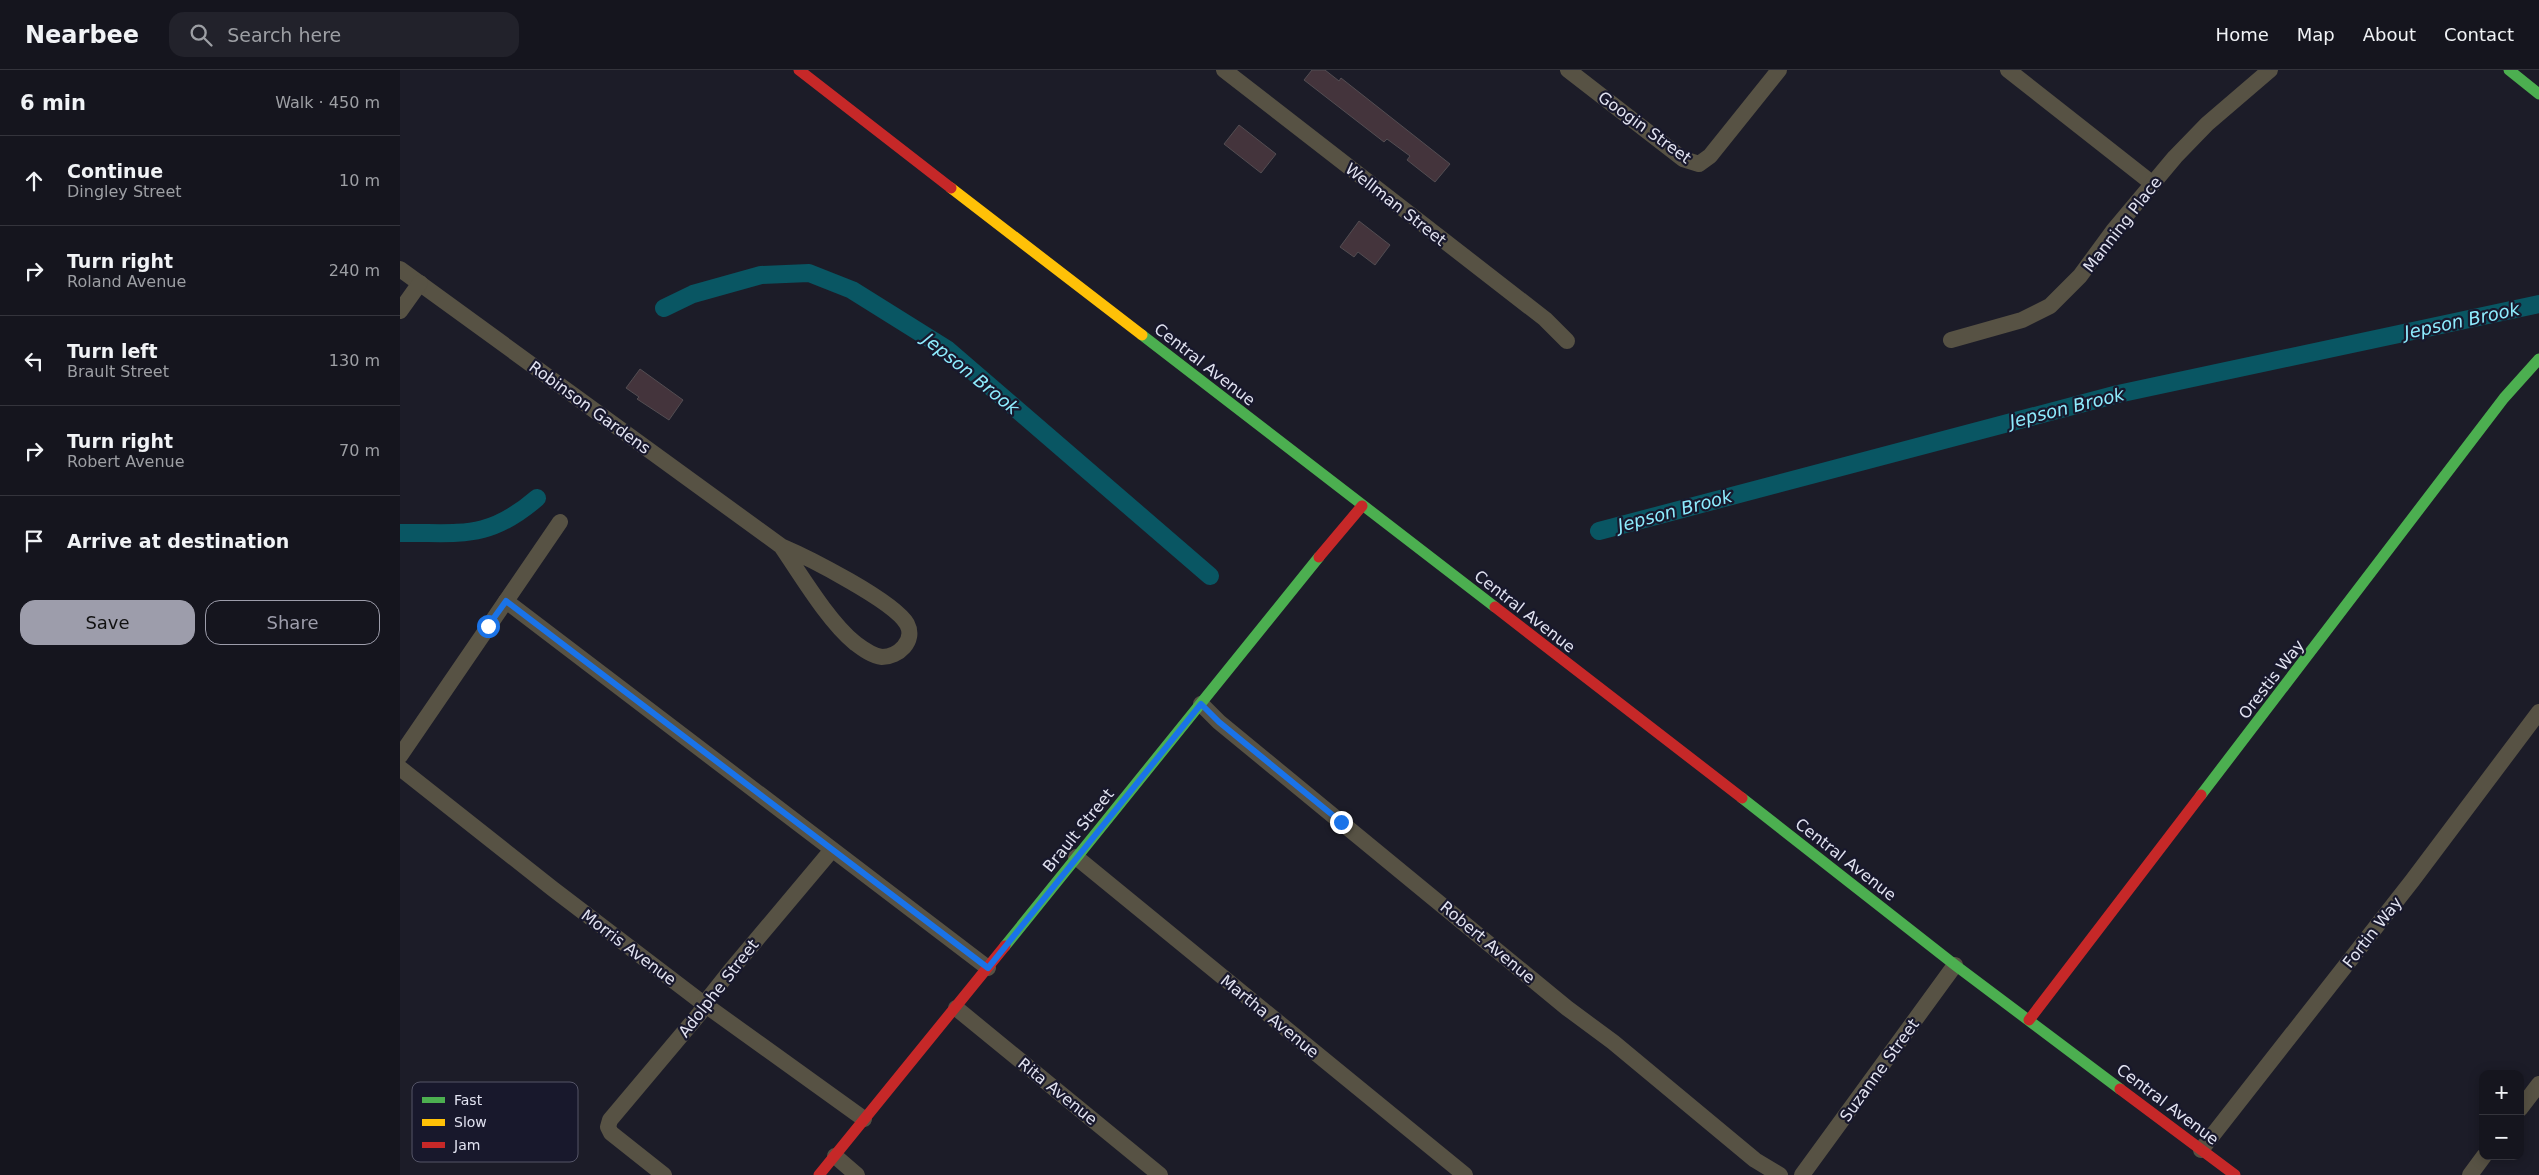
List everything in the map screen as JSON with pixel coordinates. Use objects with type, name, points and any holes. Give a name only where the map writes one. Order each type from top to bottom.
[{"type":"street","name":"Central Avenue","points":[[799,70],[1750,804],[1955,966],[2235,1175]]},
{"type":"street","name":"Wellman Street","points":[[1224,70],[1545,319],[1567,341]]},
{"type":"street","name":"Googin Street","points":[[1568,70],[1683,159],[1699,164],[1710,156],[1779,70]]},
{"type":"street","points":[[2008,70],[2153,184]]},
{"type":"street","name":"Manning Place","points":[[1951,340],[2022,320],[2050,306],[2080,276],[2153,184],[2207,124],[2270,70]]},
{"type":"street","points":[[2509,70],[2539,94]]},
{"type":"street","name":"Robinson Gardens","points":[[400,269],[781,546],[814,561],[892,608],[907,624],[908,638],[902,650],[893,655],[882,657],[872,654],[854,642],[819,602],[781,546]]},
{"type":"street","points":[[400,311],[420,283]]},
{"type":"street","name":"Orestis Way","points":[[2029,1020],[2504,398],[2539,359]]},
{"type":"street","name":"Brault Street","points":[[819,1175],[1362,506]]},
{"type":"street","points":[[400,756],[560,522]]},
{"type":"street","points":[[506,601],[831,851],[988,968]]},
{"type":"street","name":"Robert Avenue","points":[[1201,704],[1219,722],[1567,1008],[1613,1042],[1755,1160],[1780,1175]]},
{"type":"street","name":"Fortin Way","points":[[2201,1150],[2412,882],[2539,712]]},
{"type":"street","name":"Morris Avenue","points":[[400,768],[704,1004],[864,1119]]},
{"type":"street","name":"Adolphe Street","points":[[664,1175],[610,1133],[608,1127],[613,1115],[700,1013],[704,1004],[831,851]]},
{"type":"street","name":"Martha Avenue","points":[[1076,857],[1465,1175]]},
{"type":"street","name":"Suzanne Street","points":[[1802,1175],[1955,966]]},
{"type":"street","name":"Rita Avenue","points":[[956,1008],[1160,1175]]},
{"type":"street","points":[[2524,1104],[2539,1084]]},
{"type":"street","points":[[834,1156],[857,1175]]},
{"type":"street","points":[[2470,1175],[2481,1160]]},
{"type":"building","points":[[1312,70],[1325,70],[1339,81],[1341,78],[1450,164],[1435,182],[1407,160],[1410,156],[1387,139],[1384,142],[1304,80]]},
{"type":"building","points":[[1239,125],[1276,154],[1261,173],[1224,144]]},
{"type":"building","points":[[1359,221],[1390,245],[1375,265],[1358,252],[1354,257],[1340,247]]},
{"type":"building","points":[[640,369],[683,400],[669,420],[637,399],[639,397],[626,388]]},
{"type":"waterway","name":"Jepson Brook","points":[[664,308],[693,294],[761,275],[809,273],[852,290],[948,350],[1210,576]]},
{"type":"waterway","name":"Jepson Brook","points":[[1599,531],[2118,394],[2539,304]]},
{"type":"waterway","name":"Jepson Brook","points":[[400,533],[457,533],[488,528],[519,512],[537,498]]},
{"type":"traffic: fast","points":[[2509,70],[2539,94]]},
{"type":"traffic: fast","points":[[1142,335],[1495,607]]},
{"type":"traffic: fast","points":[[2201,795],[2504,398],[2539,359]]},
{"type":"traffic: fast","points":[[1005,946],[1319,557]]},
{"type":"traffic: fast","points":[[1742,798],[1955,965],[2120,1089]]},
{"type":"traffic: slow","points":[[951,188],[1142,335]]},
{"type":"traffic: jam","points":[[799,70],[951,188]]},
{"type":"traffic: jam","points":[[1319,557],[1362,506]]},
{"type":"traffic: jam","points":[[1495,607],[1742,798]]},
{"type":"traffic: jam","points":[[2029,1020],[2201,795]]},
{"type":"traffic: jam","points":[[819,1175],[1005,946]]},
{"type":"traffic: jam","points":[[2120,1089],[2235,1175]]},
{"type":"route","points":[[488,626],[506,601],[831,851],[988,968],[1201,704],[1219,722],[1341,822]]}]
